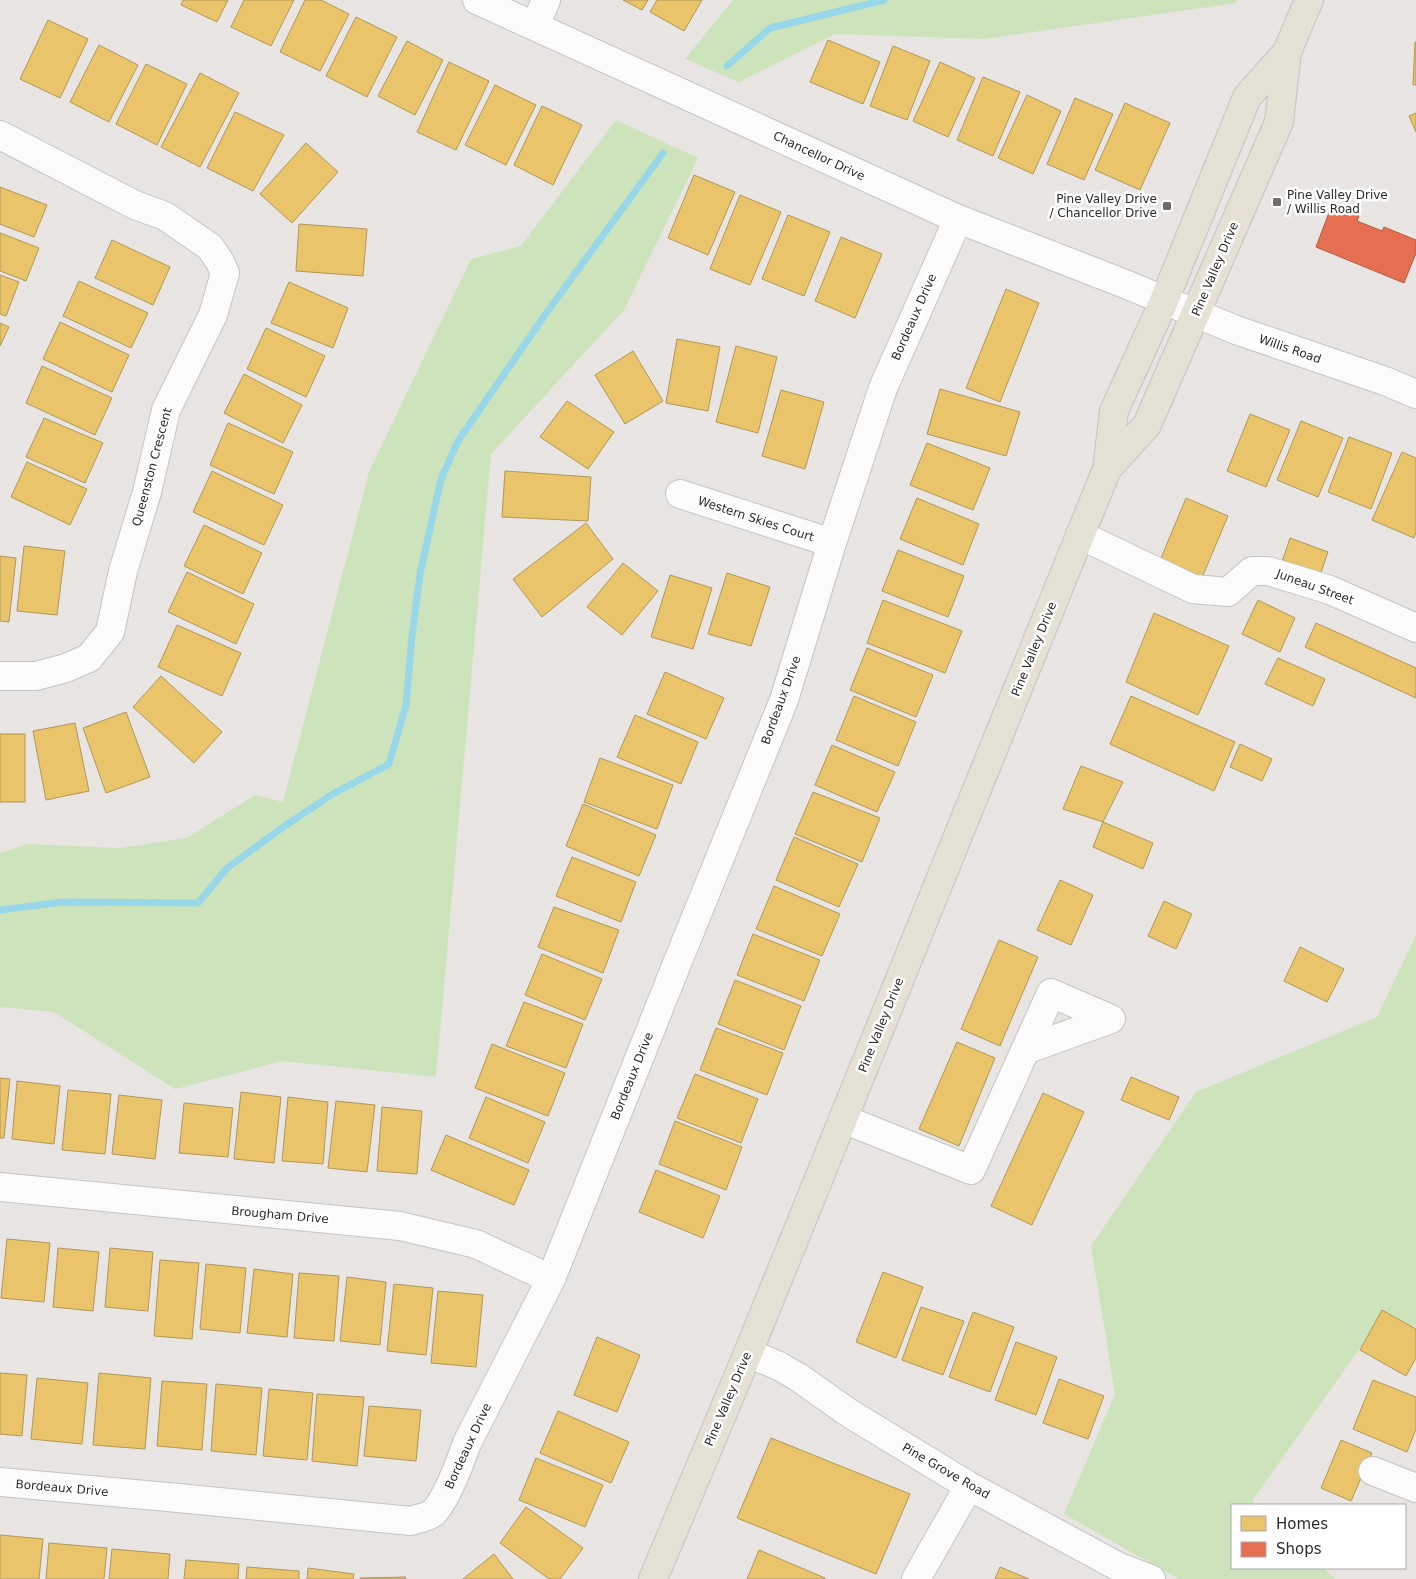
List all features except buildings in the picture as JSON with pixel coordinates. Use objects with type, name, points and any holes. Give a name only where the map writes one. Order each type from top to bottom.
[{"type":"main road","name":"Pine Valley Drive","points":[[1107,469],[1148,424],[1279,122],[1287,52],[1308,0]]},
{"type":"main road","name":"Pine Valley Drive","points":[[653,1579],[748,1353],[1107,469],[1114,411],[1164,301],[1247,97],[1287,52]]},
{"type":"street","name":"Chancellor Drive","points":[[477,0],[958,219],[1164,301]]},
{"type":"street","points":[[535,26],[546,0]]},
{"type":"street","name":"Queenston Crescent","points":[[0,135],[104,190],[164,216],[210,247],[225,274],[213,315],[166,410],[147,492],[123,571],[110,632],[89,658],[36,676],[0,676]]},
{"type":"street","name":"Bordeaux Drive","points":[[0,1482],[411,1521],[432,1514],[457,1470],[467,1443],[551,1279],[784,700],[832,543],[883,388],[958,219]]},
{"type":"street","name":"Willis Road","points":[[1164,301],[1196,315],[1416,394]]},
{"type":"street","name":"Western Skies Court","points":[[680,494],[832,543]]},
{"type":"street","name":"Juneau Street","points":[[1080,535],[1192,589],[1228,592],[1252,571],[1268,571],[1330,590],[1416,628]]},
{"type":"street","points":[[843,1119],[971,1170],[1025,1050]]},
{"type":"street","name":"Brougham Drive","points":[[0,1187],[400,1226],[476,1244],[551,1279]]},
{"type":"street","name":"Pine Grove Road","points":[[748,1353],[779,1366],[798,1377],[849,1414],[969,1486],[1119,1567],[1151,1579]]},
{"type":"street","points":[[1373,1471],[1416,1488]]},
{"type":"street","points":[[916,1579],[969,1486]]},
{"type":"green space","points":[[733,0],[1237,0],[1236,3],[984,39],[835,34],[739,82],[685,59]]},
{"type":"green space","points":[[616,120],[698,158],[624,310],[491,454],[436,1077],[283,1061],[175,1089],[54,1012],[0,1007],[0,853],[28,844],[119,848],[187,838],[255,795],[283,802],[369,472],[471,259],[521,246]]},
{"type":"green space","points":[[1416,935],[1416,1327],[1384,1314],[1252,1501],[1254,1504],[1231,1504],[1231,1569],[1324,1569],[1335,1579],[1179,1579],[1064,1514],[1115,1394],[1091,1246],[1196,1092],[1377,1017]]},
{"type":"waterway","points":[[727,66],[770,28],[884,0]]},
{"type":"waterway","points":[[0,910],[64,902],[198,903],[227,868],[286,825],[331,795],[389,764],[406,705],[420,574],[441,479],[458,441],[547,312],[663,153]]},
{"type":"place","name":"Pine Valley Drive / Willis Road","points":[[1277,202]]},
{"type":"place","name":"Pine Valley Drive / Chancellor Drive","points":[[1167,206]]}]
